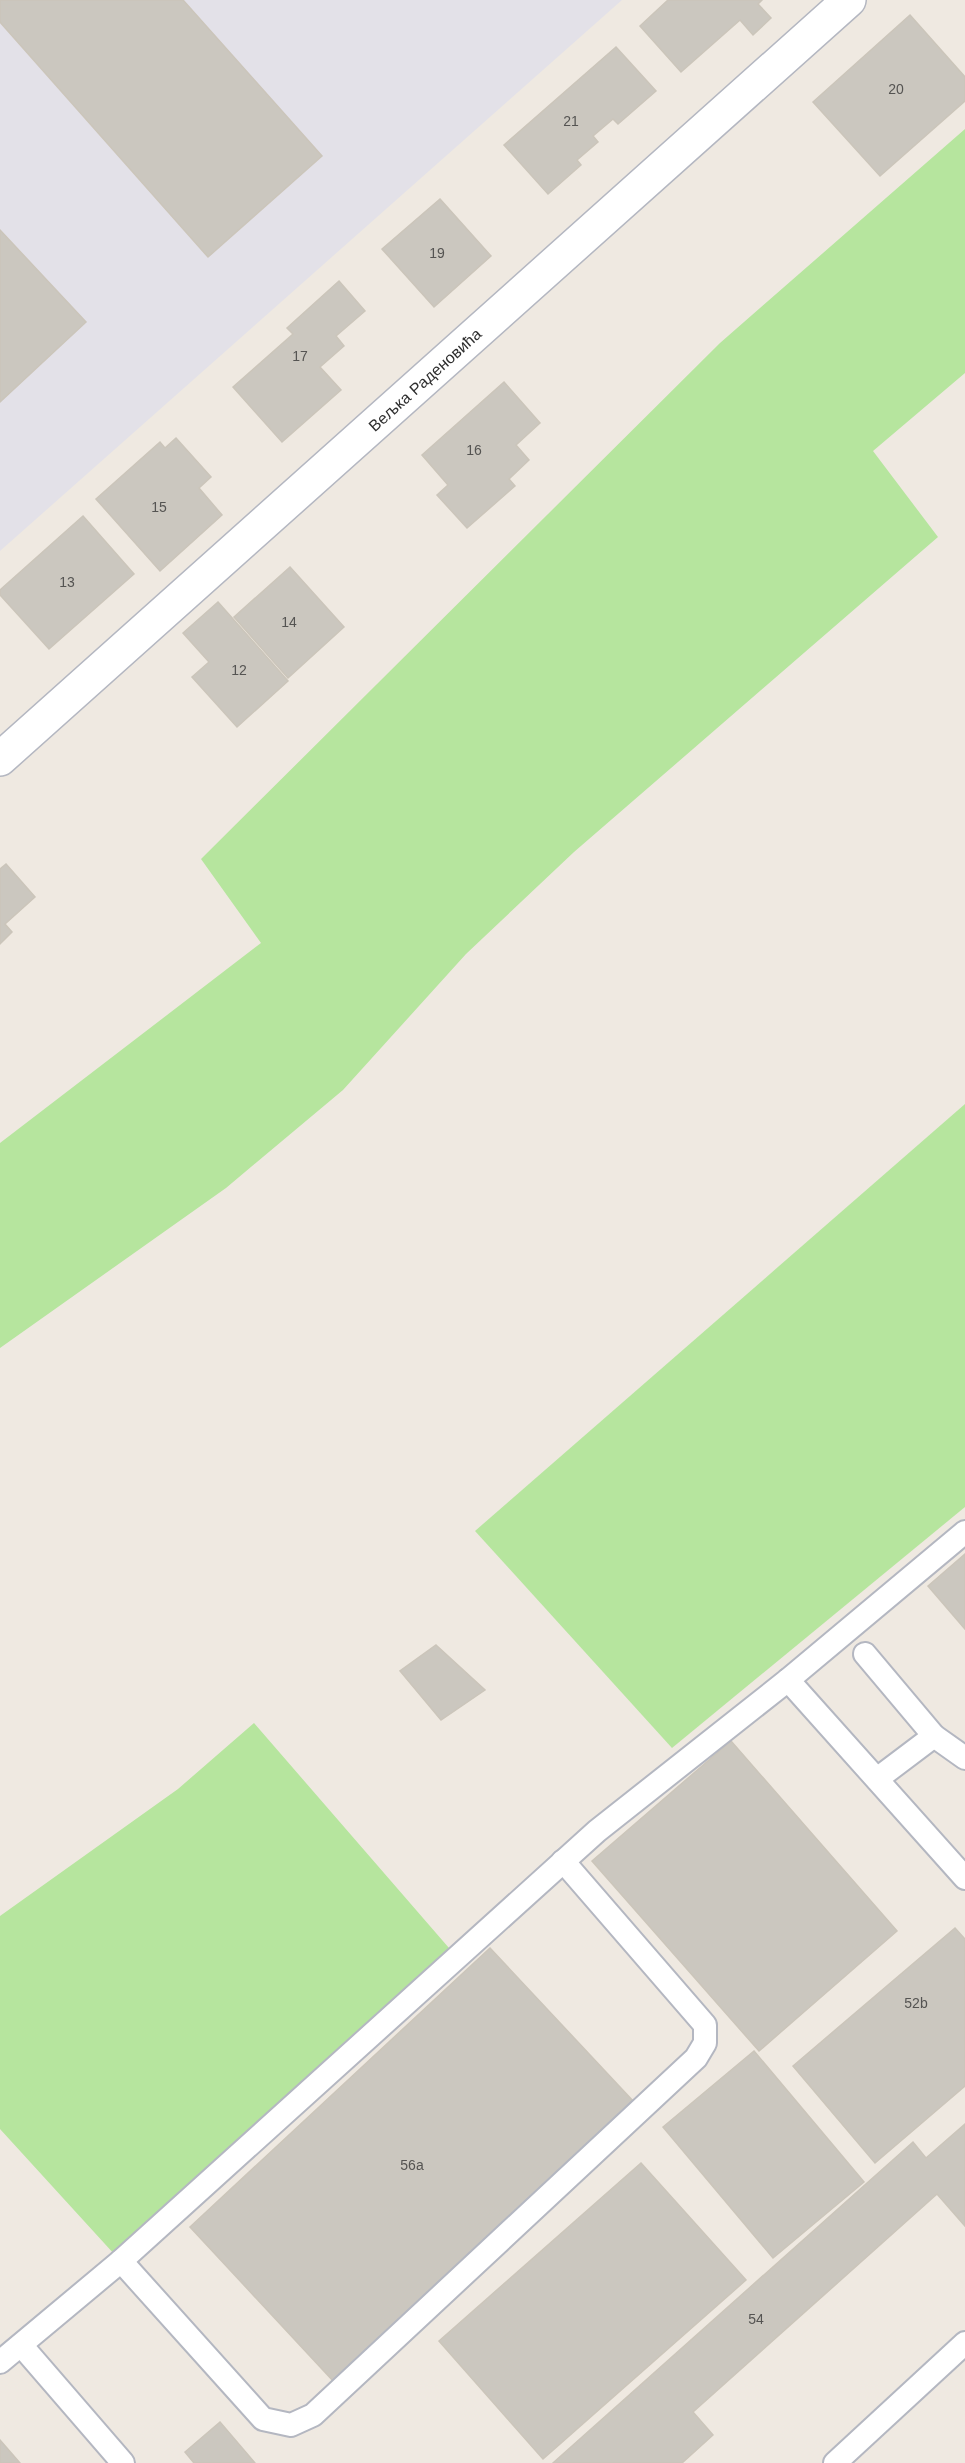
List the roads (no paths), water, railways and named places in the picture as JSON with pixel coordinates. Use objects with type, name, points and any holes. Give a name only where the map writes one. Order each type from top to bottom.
[{"type":"street","name":"Вељка Раденовића","points":[[0,759],[849,0]]},
{"type":"lane","points":[[0,2362],[121,2262],[597,1831],[788,1680],[965,1532]]},
{"type":"lane","points":[[865,1654],[934,1736],[965,1758]]},
{"type":"lane","points":[[788,1680],[965,1878]]},
{"type":"lane","points":[[877,1779],[934,1736]]},
{"type":"lane","points":[[121,2262],[263,2419],[291,2425],[313,2415],[696,2058],[705,2043],[705,2025],[563,1861]]},
{"type":"lane","points":[[835,2463],[965,2343]]},
{"type":"lane","points":[[21,2345],[123,2463]]}]
